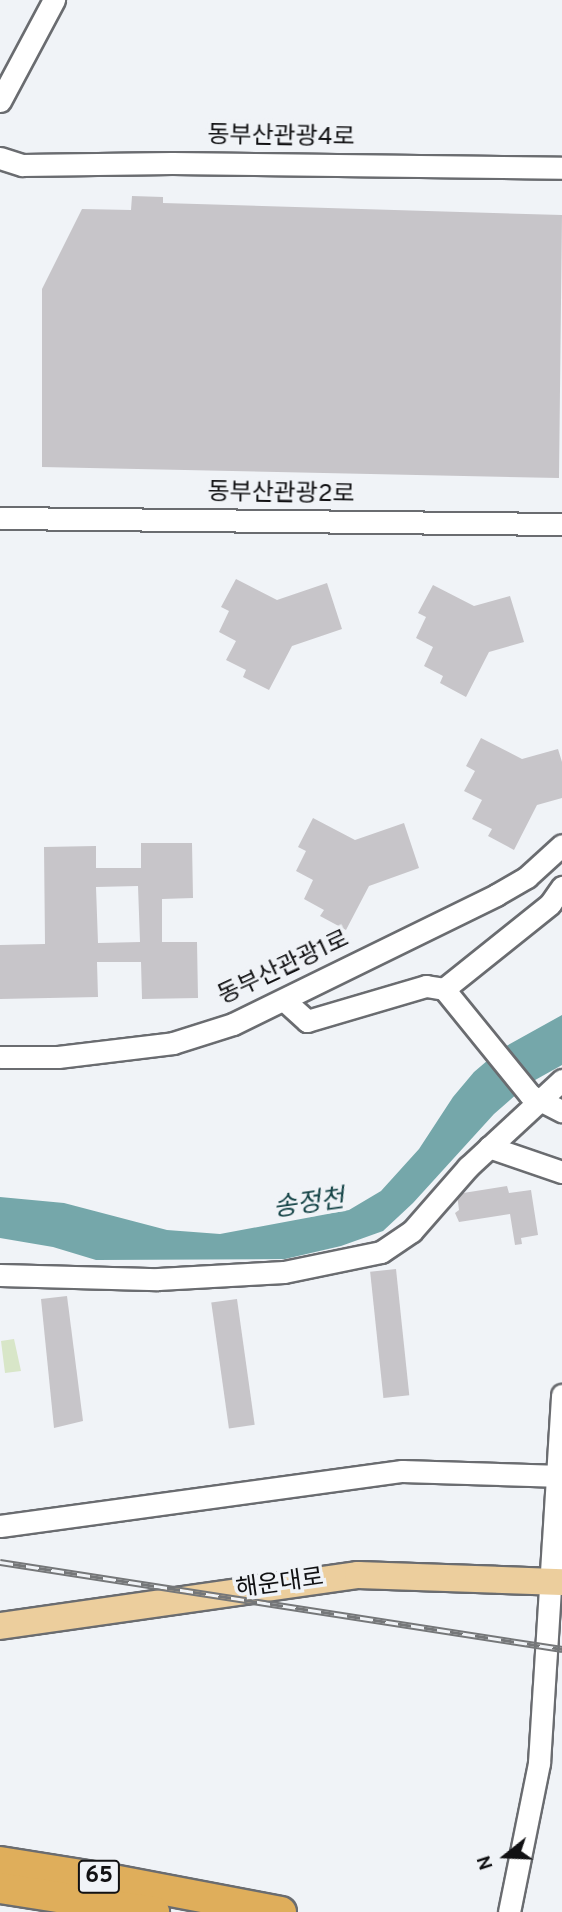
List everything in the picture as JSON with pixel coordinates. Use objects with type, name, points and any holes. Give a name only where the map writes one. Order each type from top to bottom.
[{"type":"highway","name":"65","points":[[0,1862],[125,1882],[281,1912]]},
{"type":"highway","name":"65","points":[[0,1888],[155,1912]]},
{"type":"main road","name":"해운대로","points":[[0,1626],[358,1575],[556,1581]]},
{"type":"street","points":[[0,101],[54,0]]},
{"type":"street","name":"동부산관광4로","points":[[0,158],[22,165],[185,163],[562,168]]},
{"type":"street","name":"동부산관광2로","points":[[0,518],[562,524]]},
{"type":"street","name":"동부산관광1로","points":[[0,1057],[58,1057],[173,1044],[233,1024],[285,1001],[496,894],[527,877],[562,845]]},
{"type":"street","points":[[450,996],[550,904],[562,887]]},
{"type":"street","points":[[285,1001],[307,1021],[426,985],[450,996],[535,1099],[562,1111]]},
{"type":"street","points":[[0,1275],[158,1279],[284,1272],[381,1252],[412,1231],[535,1099],[562,1080]]},
{"type":"street","points":[[489,1147],[562,1172]]},
{"type":"street","points":[[509,1912],[539,1763],[556,1581],[562,1395]]},
{"type":"street","points":[[0,1525],[402,1471],[560,1476]]},
{"type":"green space","points":[[14,1339],[21,1371],[5,1373],[1,1341]]},
{"type":"water","name":"송정천","points":[[562,1015],[562,1065],[528,1084],[494,1114],[413,1203],[383,1231],[341,1246],[285,1259],[96,1260],[53,1247],[0,1238],[0,1197],[64,1203],[167,1230],[220,1234],[349,1210],[381,1191],[419,1149],[453,1097],[474,1072],[501,1049]]},
{"type":"building","points":[[132,196],[163,197],[163,203],[562,215],[559,478],[42,467],[42,289],[82,209],[131,210]]},
{"type":"building","points":[[236,579],[277,600],[327,583],[342,629],[292,646],[269,690],[243,677],[246,670],[226,660],[236,641],[219,632],[229,611],[221,607]]},
{"type":"building","points":[[433,585],[474,606],[510,596],[524,642],[489,652],[466,697],[440,683],[443,676],[424,666],[433,647],[416,638],[426,617],[418,613]]},
{"type":"building","points":[[481,738],[522,759],[558,749],[562,762],[562,798],[537,805],[514,850],[488,836],[492,829],[472,819],[482,800],[464,791],[475,771],[466,766]]},
{"type":"building","points":[[313,818],[355,840],[404,823],[419,868],[369,886],[346,930],[320,916],[324,910],[304,899],[313,880],[296,871],[306,851],[298,847]]},
{"type":"building","points":[[141,843],[192,843],[193,898],[162,899],[162,942],[197,942],[198,998],[142,999],[141,962],[97,962],[98,997],[0,999],[0,945],[45,944],[44,847],[96,846],[96,868],[141,868]],"holes":[[[138,886],[140,942],[98,943],[96,887]]]},
{"type":"building","points":[[507,1186],[509,1193],[531,1190],[538,1235],[521,1238],[522,1244],[515,1245],[510,1214],[459,1222],[455,1213],[459,1210],[457,1194]]},
{"type":"building","points":[[396,1269],[409,1395],[383,1398],[370,1272]]},
{"type":"building","points":[[67,1296],[83,1421],[54,1428],[41,1299]]},
{"type":"building","points":[[237,1299],[255,1425],[229,1428],[211,1303]]},
{"type":"railway","points":[[0,1562],[562,1649]]}]
